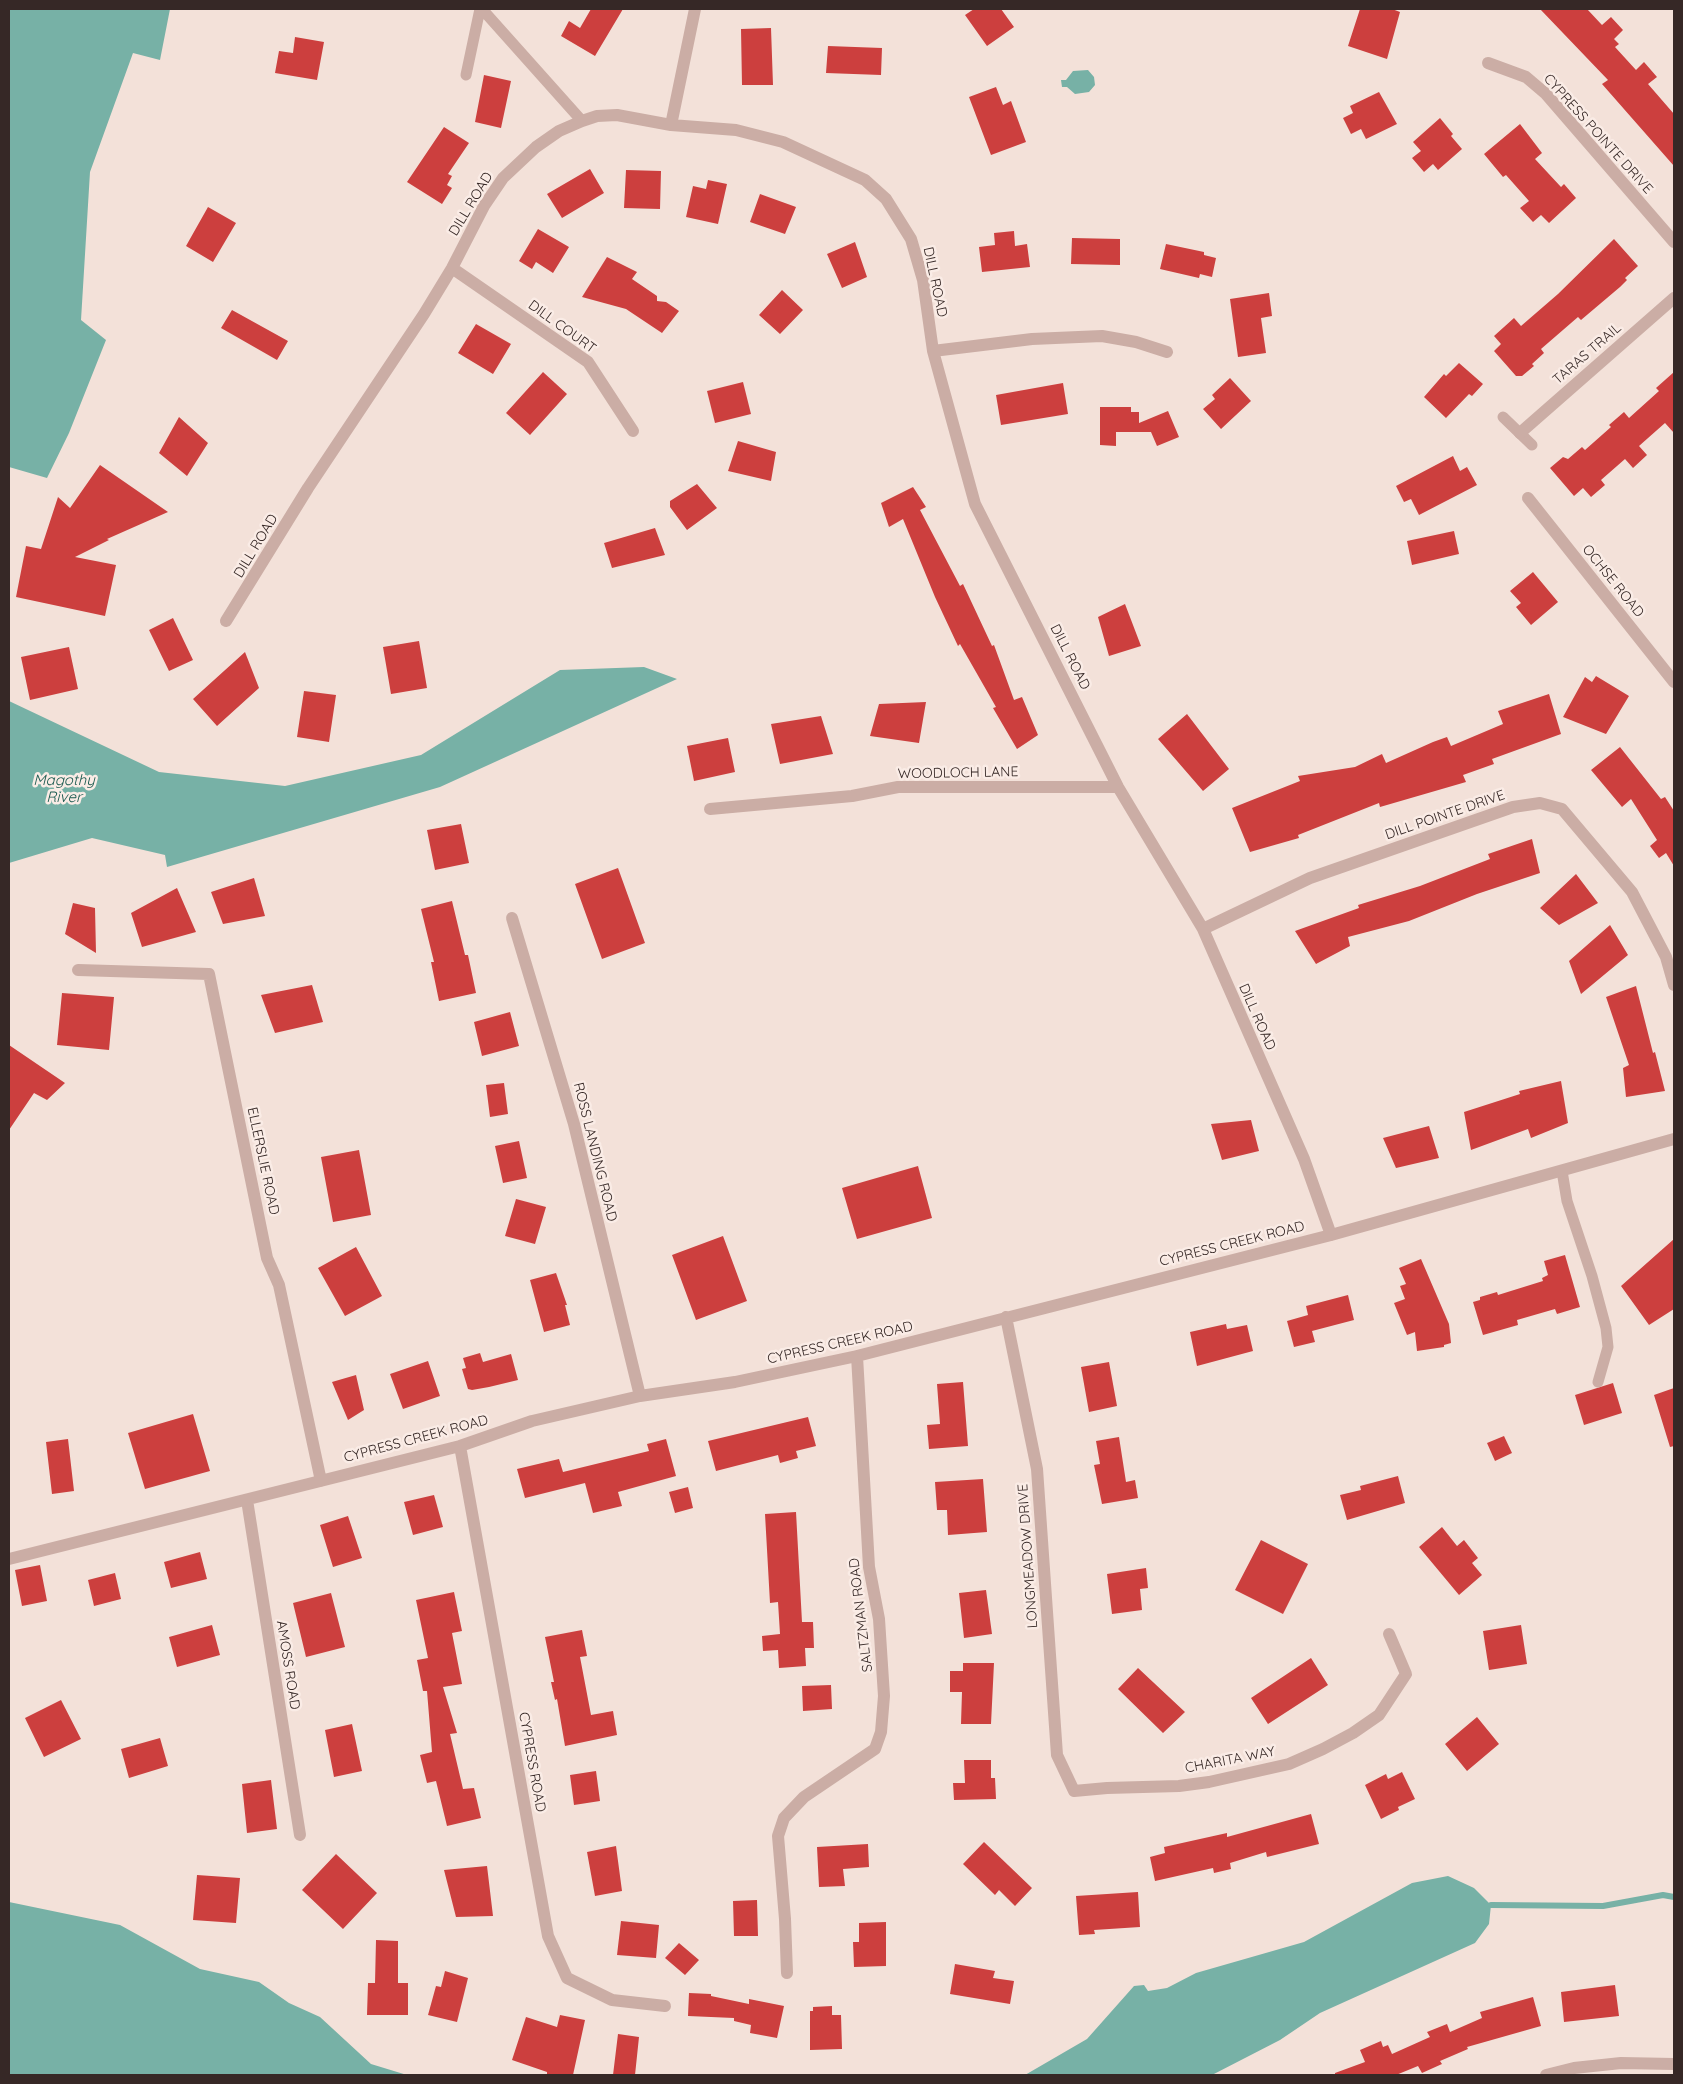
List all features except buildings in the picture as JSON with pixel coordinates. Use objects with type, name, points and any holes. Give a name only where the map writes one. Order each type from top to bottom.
[{"type":"street","points":[[671,124],[695,9]]},
{"type":"street","name":"CYPRESS POINTE DRIVE","points":[[1488,63],[1526,77],[1546,94],[1674,242]]},
{"type":"street","name":"DILL ROAD","points":[[226,621],[308,488],[419,322],[452,268],[484,206],[503,178],[536,147],[559,131],[597,116],[617,115],[671,124],[736,130],[783,142],[865,180],[875,187],[904,225],[911,239],[923,280],[933,352],[975,504],[1118,788],[1203,929],[1304,1159],[1331,1235]]},
{"type":"street","name":"DILL COURT","points":[[452,268],[588,362],[633,431]]},
{"type":"street","name":"TARAS TRAIL","points":[[1520,433],[1674,298]]},
{"type":"street","points":[[933,352],[1032,339],[1102,336],[1136,342],[1167,352]]},
{"type":"street","name":"OCHSE ROAD","points":[[1528,498],[1674,682]]},
{"type":"street","name":"WOODLOCH LANE","points":[[710,809],[852,796],[898,787],[1118,788]]},
{"type":"street","name":"DILL POINTE DRIVE","points":[[1203,929],[1310,878],[1513,807],[1540,803],[1562,809],[1632,892],[1666,957],[1674,985]]},
{"type":"street","name":"ROSS LANDING ROAD","points":[[512,918],[574,1124],[640,1396]]},
{"type":"street","name":"ELLERSLIE ROAD","points":[[78,970],[209,974],[267,1258],[279,1285],[321,1481]]},
{"type":"street","name":"CYPRESS CREEK ROAD","points":[[9,1559],[460,1446],[532,1420],[640,1396],[734,1382],[857,1356],[1331,1235],[1674,1139]]},
{"type":"street","name":"LONGMEADOW DRIVE","points":[[1006,1317],[1037,1469],[1057,1755],[1074,1791]]},
{"type":"street","name":"SALTZMAN ROAD","points":[[787,1973],[786,1919],[778,1844],[778,1836],[784,1818],[804,1797],[875,1748],[881,1732],[884,1696],[882,1659],[879,1619],[870,1568],[857,1356]]},
{"type":"street","name":"CYPRESS ROAD","points":[[460,1446],[548,1936],[567,1978],[612,2000],[665,2006]]},
{"type":"street","name":"AMOSS ROAD","points":[[247,1500],[300,1835]]},
{"type":"street","name":"CHARITA WAY","points":[[1074,1791],[1179,1786],[1289,1764],[1353,1733],[1379,1715],[1406,1674],[1388,1634]]},
{"type":"street","points":[[1546,2075],[1574,2068],[1626,2063],[1674,2064]]},
{"type":"lane","points":[[466,74],[481,9]]},
{"type":"lane","points":[[481,9],[582,121]]},
{"type":"lane","points":[[1503,417],[1532,445]]},
{"type":"lane","points":[[1562,1170],[1567,1201],[1592,1276],[1606,1328],[1608,1347],[1598,1382]]},
{"type":"water","points":[[9,9],[170,9],[160,60],[133,53],[90,172],[81,320],[106,340],[69,433],[47,478],[9,467]]},
{"type":"water","points":[[1088,70],[1094,77],[1095,85],[1089,92],[1075,94],[1067,87],[1062,87],[1061,80],[1066,80],[1073,71]]},
{"type":"water","name":"Magothy River","points":[[644,667],[677,679],[440,787],[167,867],[165,855],[92,838],[9,863],[9,701],[159,772],[285,786],[421,755],[560,670]]},
{"type":"water","points":[[1448,1876],[1474,1888],[1491,1905],[1489,1924],[1475,1943],[1320,2013],[1280,2040],[1212,2075],[1025,2075],[1087,2039],[1134,1986],[1144,1985],[1148,1991],[1167,1988],[1196,1973],[1304,1942],[1412,1883]]},
{"type":"water","points":[[9,1902],[120,1925],[200,1969],[259,1982],[289,2003],[320,2017],[371,2064],[407,2075],[9,2075]]},
{"type":"waterway","points":[[1491,1905],[1603,1906],[1663,1895],[1674,1897]]}]
